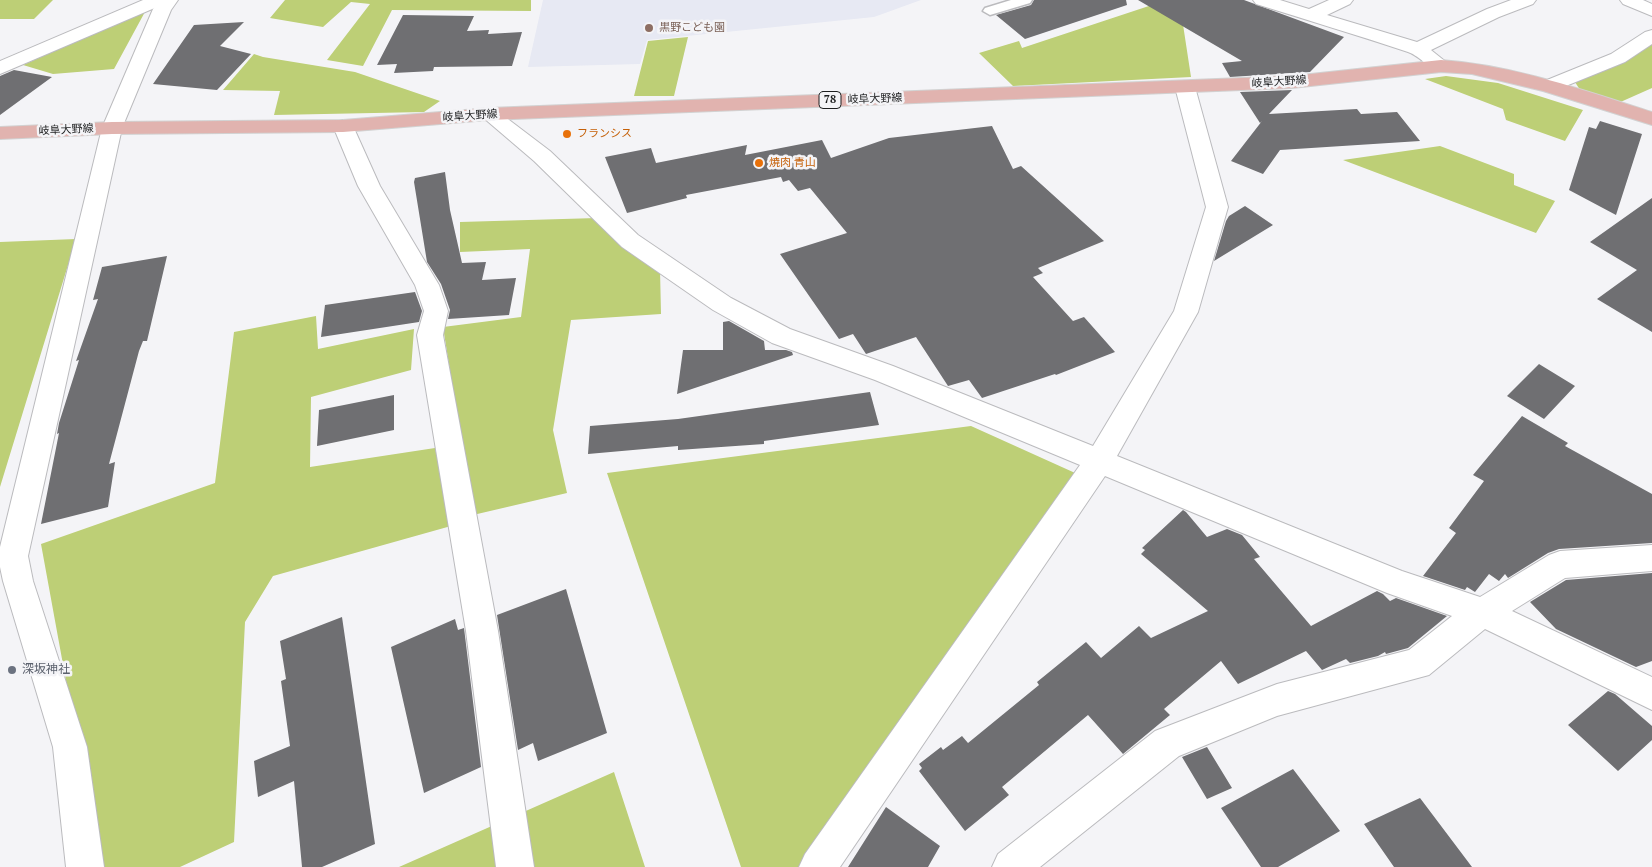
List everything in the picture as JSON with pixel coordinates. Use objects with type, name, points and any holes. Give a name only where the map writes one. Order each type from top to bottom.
[{"type":"main road","name":"岐阜大野線","points":[[0,133],[112,128],[344,126],[489,114],[1185,87],[1292,82],[1441,66],[1472,68],[1549,86],[1652,119]]},
{"type":"street","points":[[0,68],[158,0]]},
{"type":"street","points":[[86,867],[70,747],[18,581],[7,566],[13,556],[112,128],[162,9],[169,0]]},
{"type":"street","points":[[1262,0],[1418,49],[1441,66]]},
{"type":"street","points":[[1309,16],[1344,0]]},
{"type":"street","points":[[1418,49],[1485,8],[1527,0]]},
{"type":"street","points":[[1629,0],[1652,11]]},
{"type":"street","points":[[1549,86],[1618,58],[1652,36]]},
{"type":"street","points":[[818,867],[1099,461],[1186,312],[1217,207],[1185,87]]},
{"type":"street","points":[[489,114],[542,156],[630,240],[722,304],[781,336],[884,373],[1398,583],[1482,612],[1652,694]]},
{"type":"street","points":[[344,126],[370,186],[427,285],[436,311],[430,335],[482,631],[515,867]]},
{"type":"street","points":[[1011,867],[1167,743],[1277,700],[1417,664],[1482,612],[1560,565],[1652,558]]},
{"type":"lane","points":[[990,11],[1025,0]]},
{"type":"shaded area","name":"黒野こども園","points":[[543,0],[921,0],[874,17],[647,40],[640,64],[528,67]]},
{"type":"green space","points":[[0,0],[53,0],[34,19],[0,19]]},
{"type":"green space","points":[[285,0],[531,0],[531,11],[392,10],[363,66],[327,60],[370,4],[351,2],[323,27],[270,18]]},
{"type":"green space","points":[[1161,2],[1182,18],[1191,77],[1013,86],[979,53],[1019,41],[1022,48]]},
{"type":"green space","points":[[146,10],[114,69],[53,74],[23,65]]},
{"type":"green space","points":[[688,37],[674,96],[634,96],[648,41]]},
{"type":"green space","points":[[1652,44],[1652,88],[1616,104],[1580,90],[1575,82]]},
{"type":"green space","points":[[254,54],[355,72],[440,101],[424,112],[274,115],[280,91],[223,90]]},
{"type":"green space","points":[[1446,76],[1498,83],[1583,110],[1565,141],[1506,120],[1503,109],[1425,79]]},
{"type":"green space","points":[[1440,146],[1514,174],[1514,185],[1555,201],[1536,233],[1343,160]]},
{"type":"green space","points":[[597,218],[660,269],[661,314],[571,320],[553,430],[567,493],[473,515],[443,327],[521,317],[530,249],[460,252],[460,222]]},
{"type":"green space","points":[[76,239],[0,487],[0,242]]},
{"type":"green space","points":[[316,316],[318,349],[414,329],[411,370],[311,397],[310,467],[435,448],[451,526],[273,576],[245,622],[234,842],[180,867],[100,867],[41,544],[215,483],[234,332]]},
{"type":"green space","points":[[971,426],[1084,477],[806,867],[741,867],[607,473]]},
{"type":"green space","points":[[614,772],[645,867],[399,867]]},
{"type":"building","points":[[1034,0],[1126,0],[1127,5],[1025,39],[996,15],[1031,5]]},
{"type":"building","points":[[1138,0],[1244,0],[1344,37],[1310,72],[1230,77],[1222,63],[1242,61]]},
{"type":"building","points":[[403,15],[474,16],[467,31],[489,30],[488,34],[522,32],[512,66],[434,67],[433,71],[394,73],[397,64],[377,65]]},
{"type":"building","points":[[244,22],[220,46],[251,54],[217,90],[153,84],[194,25]]},
{"type":"building","points":[[14,70],[52,77],[0,115],[0,76]]},
{"type":"building","points":[[1292,90],[1269,114],[1357,109],[1361,114],[1397,112],[1420,141],[1280,150],[1263,174],[1231,161],[1262,121],[1260,123],[1240,92]]},
{"type":"building","points":[[1600,121],[1642,134],[1616,215],[1569,190],[1589,127],[1596,129]]},
{"type":"building","points":[[992,126],[1013,169],[1021,166],[1104,241],[1038,268],[1043,273],[1033,277],[1073,321],[1084,317],[1115,352],[1056,375],[982,398],[969,380],[948,386],[916,337],[866,354],[853,334],[839,339],[780,254],[847,233],[810,188],[798,191],[789,180],[783,182],[781,177],[686,195],[687,198],[627,213],[605,157],[651,148],[656,163],[747,145],[745,155],[822,140],[831,158],[889,138]]},
{"type":"building","points":[[445,172],[450,210],[462,263],[486,262],[482,280],[516,278],[509,315],[448,319],[450,310],[441,284],[427,262],[414,182],[415,178]]},
{"type":"building","points":[[1652,198],[1652,332],[1597,299],[1637,270],[1590,242]]},
{"type":"building","points":[[1245,206],[1273,225],[1214,261],[1226,221],[1229,216]]},
{"type":"building","points":[[167,256],[147,341],[143,341],[139,351],[109,464],[115,462],[108,507],[41,524],[59,433],[57,434],[59,423],[79,360],[76,361],[98,299],[93,300],[102,267]]},
{"type":"building","points":[[415,292],[422,311],[419,322],[321,337],[325,305]]},
{"type":"building","points":[[729,321],[764,341],[765,350],[786,350],[792,352],[793,355],[677,394],[683,350],[723,350],[723,322]]},
{"type":"building","points":[[1539,364],[1575,386],[1544,419],[1507,396]]},
{"type":"building","points":[[870,392],[879,425],[764,441],[764,444],[678,450],[678,446],[588,454],[590,426],[678,419]]},
{"type":"building","points":[[394,395],[394,430],[317,446],[319,410]]},
{"type":"building","points":[[1522,416],[1568,443],[1565,446],[1652,494],[1652,543],[1559,549],[1548,553],[1508,578],[1505,574],[1499,581],[1489,574],[1475,592],[1467,587],[1465,590],[1423,576],[1456,533],[1449,528],[1484,481],[1473,475]]},
{"type":"building","points":[[1183,510],[1207,537],[1227,529],[1242,535],[1260,557],[1254,559],[1311,626],[1377,591],[1390,601],[1396,598],[1447,616],[1408,648],[1386,654],[1385,652],[1378,656],[1350,663],[1346,659],[1322,670],[1306,651],[1238,684],[1221,661],[1164,709],[1170,715],[1123,754],[1088,715],[1002,787],[1009,795],[965,831],[919,771],[922,768],[919,764],[941,747],[943,750],[962,736],[968,743],[1039,685],[1037,682],[1086,642],[1101,658],[1139,626],[1151,638],[1208,611],[1141,554],[1145,550],[1142,548]]},
{"type":"building","points":[[1652,573],[1652,661],[1636,667],[1556,629],[1530,602],[1566,580]]},
{"type":"building","points":[[566,589],[607,733],[538,761],[533,743],[518,750],[497,615]]},
{"type":"building","points":[[342,617],[375,844],[322,867],[302,867],[294,781],[258,797],[254,761],[290,746],[281,681],[286,679],[280,641]]},
{"type":"building","points":[[455,619],[458,630],[464,628],[481,767],[424,793],[391,647]]},
{"type":"building","points":[[1608,691],[1615,694],[1652,726],[1652,740],[1618,771],[1568,725]]},
{"type":"building","points":[[1207,747],[1232,788],[1207,799],[1182,757]]},
{"type":"building","points":[[1293,769],[1340,831],[1278,867],[1261,867],[1221,808]]},
{"type":"building","points":[[1420,798],[1472,867],[1394,867],[1364,824]]},
{"type":"building","points":[[886,807],[940,846],[928,867],[848,867]]},
{"type":"place","name":"黒野こども園","points":[[649,28]]},
{"type":"place","name":"フランシス","points":[[567,134]]},
{"type":"place","name":"焼肉 青山","points":[[759,163]]},
{"type":"place","name":"深坂神社","points":[[12,670]]}]
